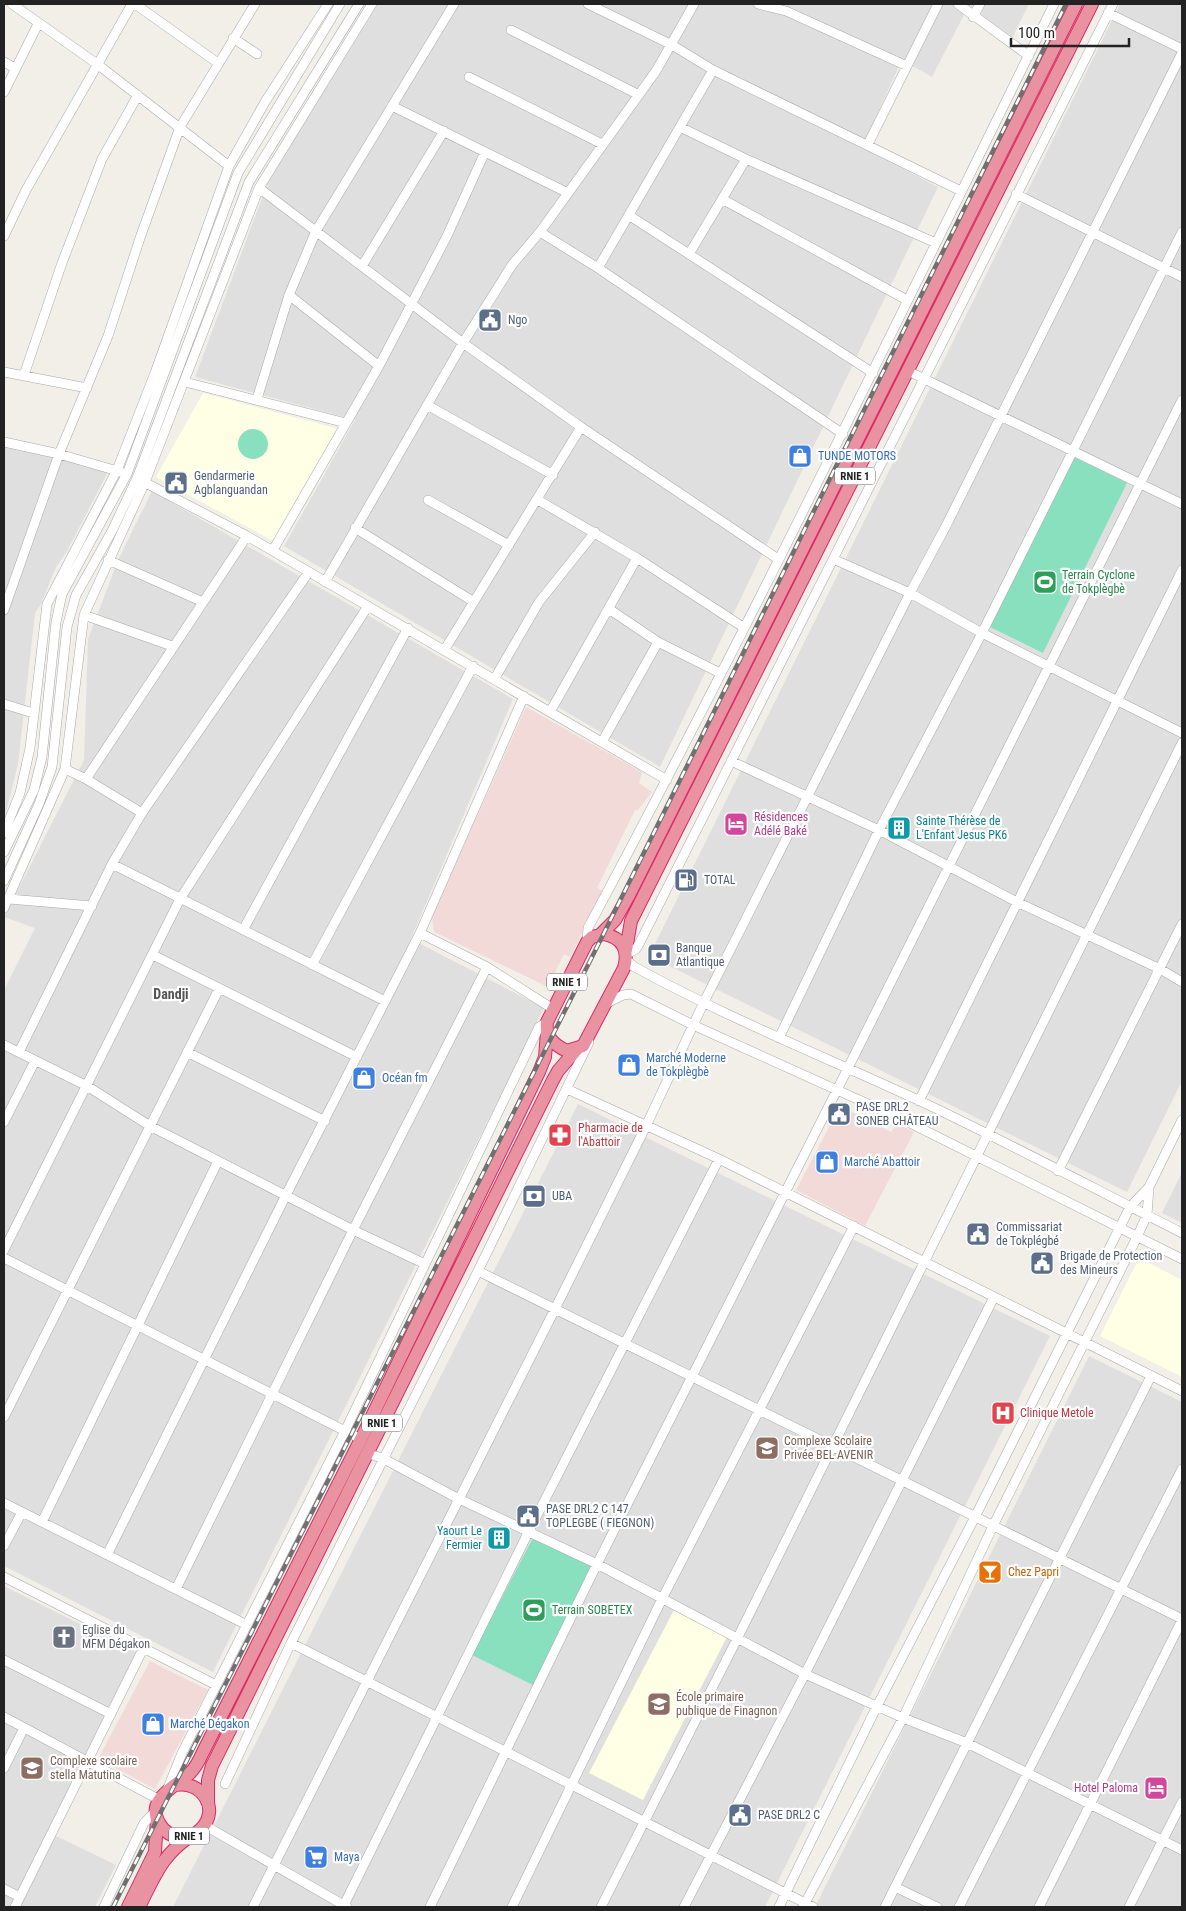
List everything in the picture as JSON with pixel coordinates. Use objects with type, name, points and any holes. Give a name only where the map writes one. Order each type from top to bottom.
[{"type":"highway","name":"RNIE 1","points":[[128,1907],[155,1852],[157,1810],[172,1787],[190,1773],[200,1759],[361,1439],[540,1072],[545,1057],[547,1027],[552,1010],[587,942],[592,937],[600,935],[614,920],[622,907],[1076,4]]},
{"type":"highway","name":"RNIE 1","points":[[139,1907],[165,1858],[178,1844],[204,1825],[208,1816],[208,1780],[212,1766],[558,1071],[583,1046],[607,1003],[626,955],[631,921],[1092,4]]},
{"type":"highway","points":[[600,935],[616,938],[626,955]]},
{"type":"highway","points":[[547,1027],[553,1043],[558,1047],[567,1051],[578,1049]]},
{"type":"highway","points":[[172,1787],[187,1784],[197,1788],[205,1796],[208,1806]]},
{"type":"highway","name":"RNIE 1","points":[[157,1810],[164,1829],[172,1835],[182,1837],[192,1835]]},
{"type":"street","points":[[12,4],[97,64],[229,166]]},
{"type":"street","points":[[4,236],[26,190],[97,64],[134,4],[218,63]]},
{"type":"street","points":[[4,610],[59,454],[108,336],[140,238],[180,127],[255,4]]},
{"type":"street","points":[[4,833],[20,793],[30,748],[46,604],[117,470],[162,354],[229,166],[265,102],[328,4]]},
{"type":"street","points":[[4,852],[34,790],[42,757],[56,622],[62,594],[127,474],[238,172],[340,4]]},
{"type":"street","points":[[4,881],[39,804],[52,767],[67,627],[76,595],[141,480],[249,182],[359,4]]},
{"type":"street","points":[[4,908],[10,899],[65,770],[84,615],[185,382],[259,188],[372,4]]},
{"type":"street","points":[[257,399],[289,295],[316,231],[454,4]]},
{"type":"street","points":[[588,4],[672,45],[713,70],[961,191]]},
{"type":"street","points":[[325,582],[463,343],[512,265],[540,232],[566,192],[639,95],[672,45],[694,4]]},
{"type":"street","points":[[758,4],[786,11],[907,66]]},
{"type":"street","points":[[868,144],[938,4]]},
{"type":"street","points":[[958,4],[1028,56]]},
{"type":"street","points":[[973,17],[980,4]]},
{"type":"street","points":[[587,942],[588,928],[667,780],[743,627],[843,434],[906,300],[1054,4]]},
{"type":"street","points":[[1113,4],[639,944],[636,949],[626,955],[642,971],[778,1038],[919,1101],[1182,1233]]},
{"type":"street","points":[[252,1907],[367,1682],[457,1498],[555,1309],[646,1126],[704,1002],[1001,416],[1182,51],[1108,13]]},
{"type":"street","points":[[4,92],[38,24]]},
{"type":"street","points":[[511,30],[639,95]]},
{"type":"street","points":[[233,38],[257,54]]},
{"type":"street","points":[[4,62],[16,68]]},
{"type":"street","points":[[598,268],[682,128],[713,70]]},
{"type":"street","points":[[469,77],[602,144]]},
{"type":"street","points":[[24,375],[62,263],[102,159],[138,95]]},
{"type":"street","points":[[265,102],[276,109]]},
{"type":"street","points":[[392,106],[566,192]]},
{"type":"street","points":[[682,128],[746,159],[936,243]]},
{"type":"street","points":[[362,266],[444,131]]},
{"type":"street","points":[[273,550],[379,366],[447,236],[485,152]]},
{"type":"street","points":[[689,254],[746,159]]},
{"type":"street","points":[[259,188],[463,343],[581,427],[778,559]]},
{"type":"street","points":[[1016,194],[1182,277]]},
{"type":"street","points":[[722,199],[906,300]]},
{"type":"street","points":[[630,216],[872,373]]},
{"type":"street","points":[[540,232],[598,268],[843,434]]},
{"type":"street","points":[[778,1038],[879,830],[982,633],[1182,232]]},
{"type":"street","points":[[289,295],[379,366]]},
{"type":"street","points":[[880,357],[896,364]]},
{"type":"street","points":[[908,371],[1182,504]]},
{"type":"street","points":[[4,372],[87,388]]},
{"type":"street","points":[[185,382],[346,423]]},
{"type":"street","points":[[430,1907],[504,1751],[597,1564],[786,1192],[1182,400]]},
{"type":"street","points":[[427,405],[552,475]]},
{"type":"street","points":[[445,649],[581,427]]},
{"type":"street","points":[[4,442],[59,454],[117,470],[141,480],[273,550],[308,573],[445,649],[667,780]]},
{"type":"street","points":[[428,500],[510,545]]},
{"type":"street","points":[[538,500],[637,558],[743,627]]},
{"type":"street","points":[[355,528],[474,602]]},
{"type":"street","points":[[495,678],[539,602],[595,532]]},
{"type":"street","points":[[86,779],[172,646],[247,536]]},
{"type":"street","points":[[550,712],[637,558]]},
{"type":"street","points":[[833,559],[910,593],[982,633],[1182,734]]},
{"type":"street","points":[[108,560],[203,602]]},
{"type":"street","points":[[919,1101],[1182,570]]},
{"type":"street","points":[[19,1052],[112,864],[142,813],[308,573]]},
{"type":"street","points":[[4,1250],[180,899],[368,606]]},
{"type":"street","points":[[609,609],[658,642],[720,674]]},
{"type":"street","points":[[84,615],[172,646]]},
{"type":"street","points":[[243,930],[408,628]]},
{"type":"street","points":[[602,742],[658,642]]},
{"type":"street","points":[[312,965],[473,666]]},
{"type":"street","points":[[107,1555],[420,933],[524,696]]},
{"type":"street","points":[[4,704],[33,713]]},
{"type":"street","points":[[601,1907],[738,1637],[831,1446],[1182,743]]},
{"type":"street","points":[[731,761],[879,830],[1016,902],[1160,969],[1182,982]]},
{"type":"street","points":[[65,770],[86,779],[142,813]]},
{"type":"street","points":[[112,864],[385,1001]]},
{"type":"street","points":[[10,899],[92,906]]},
{"type":"street","points":[[1058,1170],[1182,924]]},
{"type":"street","points":[[420,933],[487,967],[552,1010]]},
{"type":"street","points":[[153,956],[357,1057]]},
{"type":"street","points":[[176,1590],[274,1395],[353,1230],[487,967]]},
{"type":"street","points":[[4,1418],[220,989]]},
{"type":"street","points":[[607,1003],[631,994],[693,1025],[837,1090],[976,1156],[1182,1259]]},
{"type":"street","points":[[172,1787],[182,1753],[345,1431],[539,1026],[547,1027]]},
{"type":"street","points":[[225,1784],[291,1643],[384,1460],[582,1059],[590,1036]]},
{"type":"street","points":[[4,1045],[87,1086],[150,1126],[353,1230],[425,1264]]},
{"type":"street","points":[[187,1052],[325,1121]]},
{"type":"street","points":[[4,1122],[35,1061]]},
{"type":"street","points":[[567,1089],[719,1159],[1182,1391]]},
{"type":"street","points":[[779,1907],[877,1706],[975,1517],[1119,1228],[1130,1207],[1149,1187],[1182,1120]]},
{"type":"street","points":[[204,1825],[345,1907],[529,1531],[719,1159]]},
{"type":"street","points":[[42,1522],[218,1161]]},
{"type":"street","points":[[291,1643],[786,1893],[807,1906],[903,1718],[993,1526],[1138,1237],[1147,1215],[1149,1187]]},
{"type":"street","points":[[512,1907],[662,1599],[854,1226]]},
{"type":"street","points":[[4,1258],[361,1439]]},
{"type":"street","points":[[478,1271],[1182,1620],[1039,1907]]},
{"type":"street","points":[[684,1907],[805,1674],[994,1297]]},
{"type":"street","points":[[884,1907],[1151,1376]]},
{"type":"street","points":[[367,1453],[597,1564],[805,1674],[903,1718],[967,1743],[1182,1850]]},
{"type":"street","points":[[959,1907],[1182,1469]]},
{"type":"street","points":[[4,1503],[247,1625]]},
{"type":"street","points":[[4,1546],[22,1512]]},
{"type":"street","points":[[4,1577],[143,1650],[216,1685]]},
{"type":"street","points":[[15,1907],[143,1650]]},
{"type":"street","points":[[4,1660],[111,1714]]},
{"type":"street","points":[[4,1717],[87,1763],[157,1810],[144,1823],[104,1907]]},
{"type":"street","points":[[4,1768],[24,1728]]},
{"type":"street","points":[[1129,1907],[1182,1802]]},
{"type":"street","points":[[895,1887],[936,1907]]},
{"type":"street","points":[[4,1889],[20,1897]]},
{"type":"shaded area","points":[[378,4],[1029,4],[1012,38],[968,7],[932,77],[902,60],[862,147],[938,187],[660,767],[284,546],[355,420],[195,377],[268,182]]},
{"type":"shaded area","points":[[1120,4],[1182,4],[1182,1081],[1127,1192],[649,956]]},
{"type":"shaded area","points":[[203,393],[339,429],[273,541],[156,477]]},
{"type":"shaded area","points":[[4,446],[74,459],[108,472],[66,553],[56,567],[41,604],[35,613],[18,764],[4,820]]},
{"type":"shaded area","points":[[152,491],[513,699],[411,939],[544,1008],[213,1672],[4,1566],[4,990],[35,928],[4,917],[84,760],[88,639],[118,560]]},
{"type":"shaded area","points":[[526,707],[642,772],[639,783],[652,792],[638,810],[635,810],[597,888],[603,891],[570,957],[564,954],[548,987],[434,932],[432,917]]},
{"type":"shaded area","points":[[578,1104],[1050,1336],[765,1907],[173,1907]]},
{"type":"shaded area","name":"Marché Abattoir","points":[[840,1106],[891,1132],[897,1123],[914,1132],[865,1226],[796,1190]]},
{"type":"shaded area","points":[[1182,1172],[1182,1223],[1162,1213]]},
{"type":"shaded area","points":[[1139,1258],[1182,1280],[1182,1377],[1100,1336]]},
{"type":"shaded area","points":[[1089,1356],[1182,1402],[1182,1907],[815,1907]]},
{"type":"shaded area","points":[[4,1586],[140,1654],[50,1833],[116,1865],[95,1907],[4,1907]]},
{"type":"shaded area","name":"École primaire publique de Finagnon","points":[[675,1608],[728,1635],[643,1800],[589,1773]]},
{"type":"shaded area","name":"Marché Dégakon","points":[[150,1661],[208,1690],[155,1789],[98,1759]]},
{"type":"green space","points":[[253,429],[264,433],[268,444],[264,455],[253,459],[242,455],[238,444],[242,433]]},
{"type":"green space","name":"Terrain Cyclone de Tokplègbè","points":[[1074,457],[1127,483],[1043,653],[990,627]]},
{"type":"green space","name":"Terrain SOBETEX","points":[[535,1534],[597,1565],[533,1685],[472,1655]]},
{"type":"railway","points":[[113,1907],[590,961],[1066,4]]},
{"type":"place","name":"Ngo","points":[[490,320]]},
{"type":"place","name":"TUNDE MOTORS","points":[[800,456]]},
{"type":"place","name":"Gendarmerie Agblanguandan","points":[[176,483]]},
{"type":"place","name":"Terrain Cyclone de Tokplègbè","points":[[1045,582]]},
{"type":"place","name":"Résidences Adélé Baké","points":[[736,824]]},
{"type":"place","name":"Sainte Thérèse de L'Enfant Jesus PK6","points":[[899,828]]},
{"type":"place","name":"TOTAL","points":[[686,880]]},
{"type":"place","name":"Banque Atlantique","points":[[659,955]]},
{"type":"place","name":"Marché Moderne de Tokplègbè","points":[[629,1065]]},
{"type":"place","name":"Océan fm","points":[[364,1078]]},
{"type":"place","name":"PASE DRL2 SONEB CHÂTEAU","points":[[839,1114]]},
{"type":"place","name":"Pharmacie de l'Abattoir","points":[[560,1135]]},
{"type":"place","name":"Marché Abattoir","points":[[827,1162]]},
{"type":"place","name":"UBA","points":[[534,1196]]},
{"type":"place","name":"Commissariat de Tokplégbé","points":[[978,1234]]},
{"type":"place","name":"Brigade de Protection des Mineurs","points":[[1042,1263]]},
{"type":"place","name":"Clinique Metole","points":[[1003,1413]]},
{"type":"place","name":"Complexe Scolaire Privée BEL AVENIR","points":[[767,1448]]},
{"type":"place","name":"PASE DRL2 C 147 TOPLEGBE ( FIEGNON)","points":[[528,1516]]},
{"type":"place","name":"Yaourt Le Fermier","points":[[499,1538]]},
{"type":"place","name":"Chez Papri","points":[[990,1572]]},
{"type":"place","name":"Terrain SOBETEX","points":[[534,1610]]},
{"type":"place","name":"Eglise du MFM Dégakon","points":[[64,1637]]},
{"type":"place","name":"École primaire publique de Finagnon","points":[[659,1704]]},
{"type":"place","name":"Marché Dégakon","points":[[153,1724]]},
{"type":"place","name":"Complexe scolaire stella Matutina","points":[[32,1768]]},
{"type":"place","name":"Hotel Paloma","points":[[1156,1788]]},
{"type":"place","name":"PASE DRL2 C","points":[[740,1815]]},
{"type":"place","name":"Maya","points":[[316,1857]]},
{"type":"district","name":"Dandji","points":[[171,994]]}]
